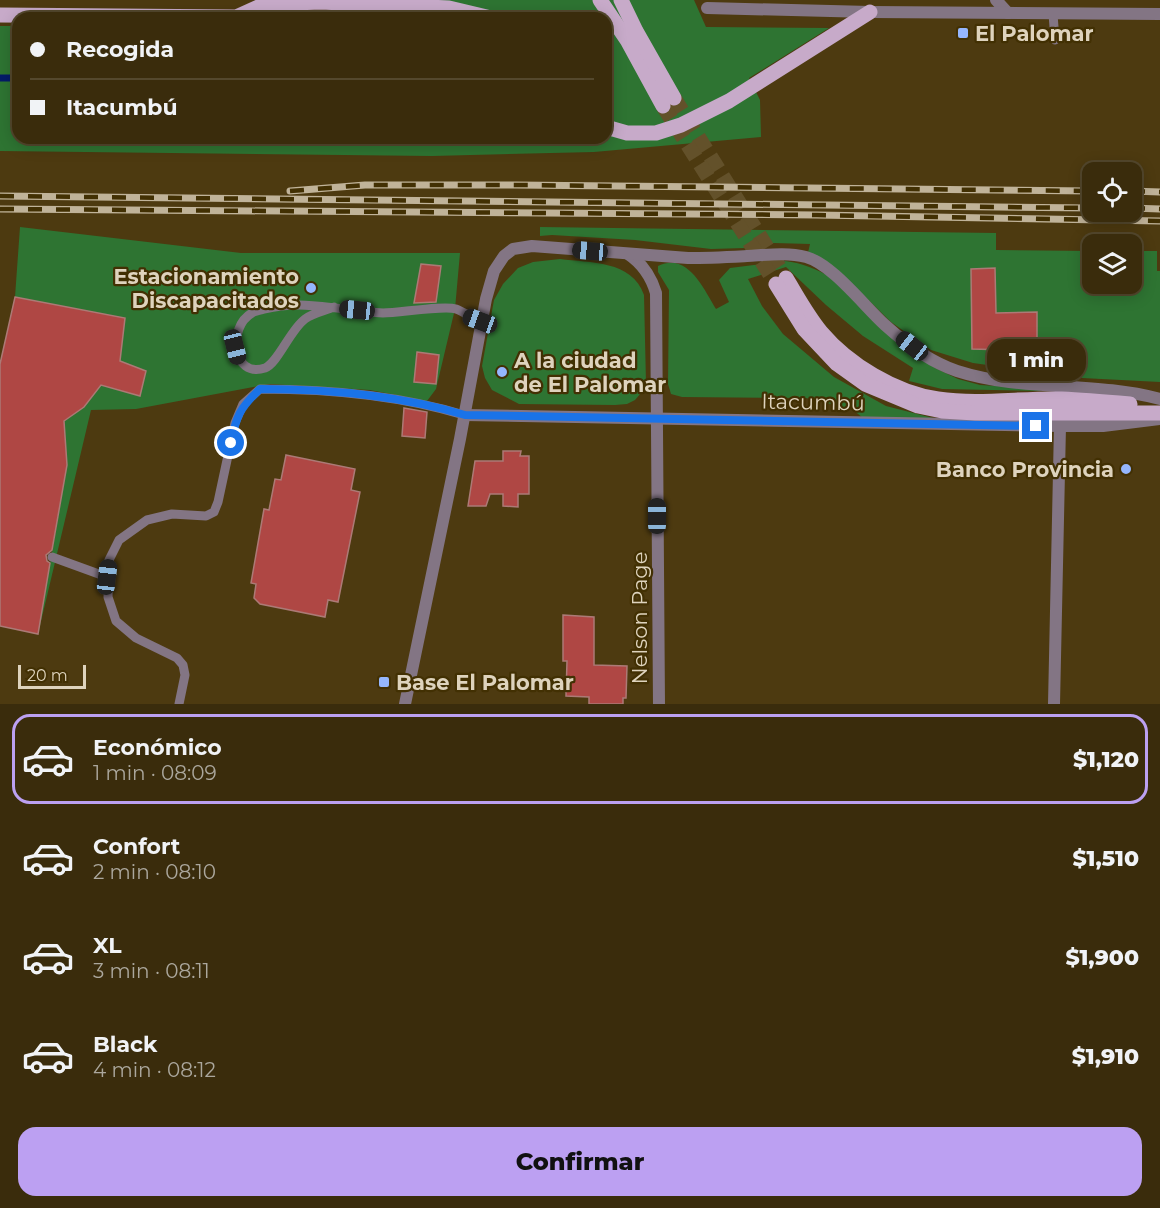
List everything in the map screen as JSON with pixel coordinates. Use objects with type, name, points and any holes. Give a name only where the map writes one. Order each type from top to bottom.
[{"type":"main road","points":[[612,18],[669,102],[621,0]]},
{"type":"main road","points":[[243,12],[261,2],[324,1],[449,8],[466,12]]},
{"type":"main road","points":[[612,129],[627,133],[656,133],[681,125],[729,101],[870,12]]},
{"type":"main road","points":[[1160,407],[1062,399],[960,401],[918,394],[893,385],[868,371],[841,351],[822,333],[781,281],[804,329],[837,363],[866,384],[918,406],[942,411],[975,413],[1160,413]]},
{"type":"street","points":[[996,0],[1008,13]]},
{"type":"street","points":[[707,8],[870,12],[1160,14]]},
{"type":"street","points":[[405,704],[465,415],[480,321],[494,271],[513,249],[531,246],[688,258],[781,254],[807,257],[832,272],[885,325],[937,363],[959,372],[1002,380],[1160,399]]},
{"type":"street","name":"Nelson Page","points":[[628,254],[640,262],[648,273],[656,293],[659,704]]},
{"type":"street","name":"Itacumbú","points":[[465,415],[1060,426],[1103,426],[1160,419]]},
{"type":"street","points":[[1054,704],[1060,426]]},
{"type":"lane","points":[[1053,14],[1055,40]]},
{"type":"lane","points":[[334,307],[306,318],[267,367],[257,369],[247,367],[238,359],[235,347],[236,334],[241,322],[252,312],[278,306],[311,305],[334,307],[384,313],[455,309],[465,316],[480,321]]},
{"type":"lane","points":[[179,704],[185,675],[183,665],[177,658],[136,638],[116,621],[108,597],[109,560],[119,540],[147,520],[172,514],[206,516],[214,512],[219,502],[235,423],[243,404],[260,389],[365,394],[432,405],[465,415]]},
{"type":"lane","points":[[52,557],[107,577]]},
{"type":"green space","points":[[416,0],[694,0],[706,27],[829,28],[749,78],[760,100],[761,137],[594,152],[432,156],[0,151],[0,26],[12,26],[12,144],[612,144],[612,12],[420,12]]},
{"type":"green space","points":[[20,227],[241,253],[460,253],[455,309],[436,389],[427,401],[370,390],[270,384],[136,409],[91,410],[38,634],[67,465],[64,421],[84,407],[101,385],[140,396],[146,371],[120,361],[125,318],[15,297]]},
{"type":"green space","points":[[540,227],[996,233],[996,250],[1082,251],[1082,294],[1142,294],[1142,251],[1157,251],[1157,271],[1160,271],[1160,382],[1082,378],[973,363],[931,350],[891,322],[846,278],[807,257],[810,244],[774,243],[745,248],[711,249],[635,240],[540,236]]},
{"type":"green space","points":[[560,259],[609,265],[620,269],[630,275],[644,295],[646,383],[635,400],[627,404],[519,404],[492,390],[485,378],[482,366],[494,300],[503,284],[518,268],[533,262]]},
{"type":"green space","points":[[785,261],[798,263],[832,278],[935,368],[958,379],[980,385],[1033,388],[1042,391],[942,389],[909,381],[913,368],[863,336],[786,267],[748,279],[762,306],[783,334],[834,377],[886,406],[933,418],[863,418],[852,409],[806,398],[682,397],[671,394],[668,384],[669,290],[658,272],[658,266],[669,263],[686,268],[700,282],[716,309],[729,302],[719,280],[730,268]]},
{"type":"building","points":[[421,264],[441,266],[436,302],[414,303]]},
{"type":"building","points":[[995,268],[996,313],[1037,312],[1037,359],[1008,358],[1009,350],[972,349],[971,269]]},
{"type":"building","points":[[15,297],[125,318],[120,361],[146,371],[140,396],[101,385],[84,407],[64,421],[67,465],[52,550],[46,555],[50,563],[38,634],[0,626],[0,364]]},
{"type":"building","points":[[417,352],[439,355],[436,384],[414,382]]},
{"type":"building","points":[[404,408],[427,412],[425,438],[402,436]]},
{"type":"building","points":[[503,451],[521,451],[520,456],[529,456],[529,494],[518,494],[518,507],[503,506],[503,494],[490,494],[486,506],[468,506],[475,461],[503,461]]},
{"type":"building","points":[[286,455],[355,469],[351,490],[360,492],[338,602],[328,600],[325,617],[260,604],[254,598],[256,584],[251,583],[264,509],[269,510],[275,479],[281,480]]},
{"type":"building","points":[[563,615],[594,617],[594,665],[627,666],[626,698],[623,698],[623,704],[589,704],[589,697],[566,696],[567,661],[563,661]]},
{"type":"waterway","points":[[0,78],[12,78]]},
{"type":"tunnel","points":[[674,98],[786,278]]},
{"type":"tunnel","points":[[663,106],[776,284]]},
{"type":"railway","points":[[290,191],[365,185],[1082,191]]},
{"type":"railway","points":[[1142,191],[1160,192]]},
{"type":"railway","points":[[0,196],[1082,208]]},
{"type":"railway","points":[[1142,208],[1160,209]]},
{"type":"railway","points":[[0,209],[817,215],[1160,221]]},
{"type":"place","name":"El Palomar","points":[[963,33]]},
{"type":"place","name":"Estacionamiento Discapacitados","points":[[311,288]]},
{"type":"place","name":"A la ciudad de El Palomar","points":[[502,372]]},
{"type":"place","name":"Banco Provincia","points":[[1126,469]]},
{"type":"place","name":"Base El Palomar","points":[[384,682]]},
{"type":"route","points":[[231,443],[235,423],[243,404],[260,389],[365,394],[432,405],[465,415],[1036,426]]}]
